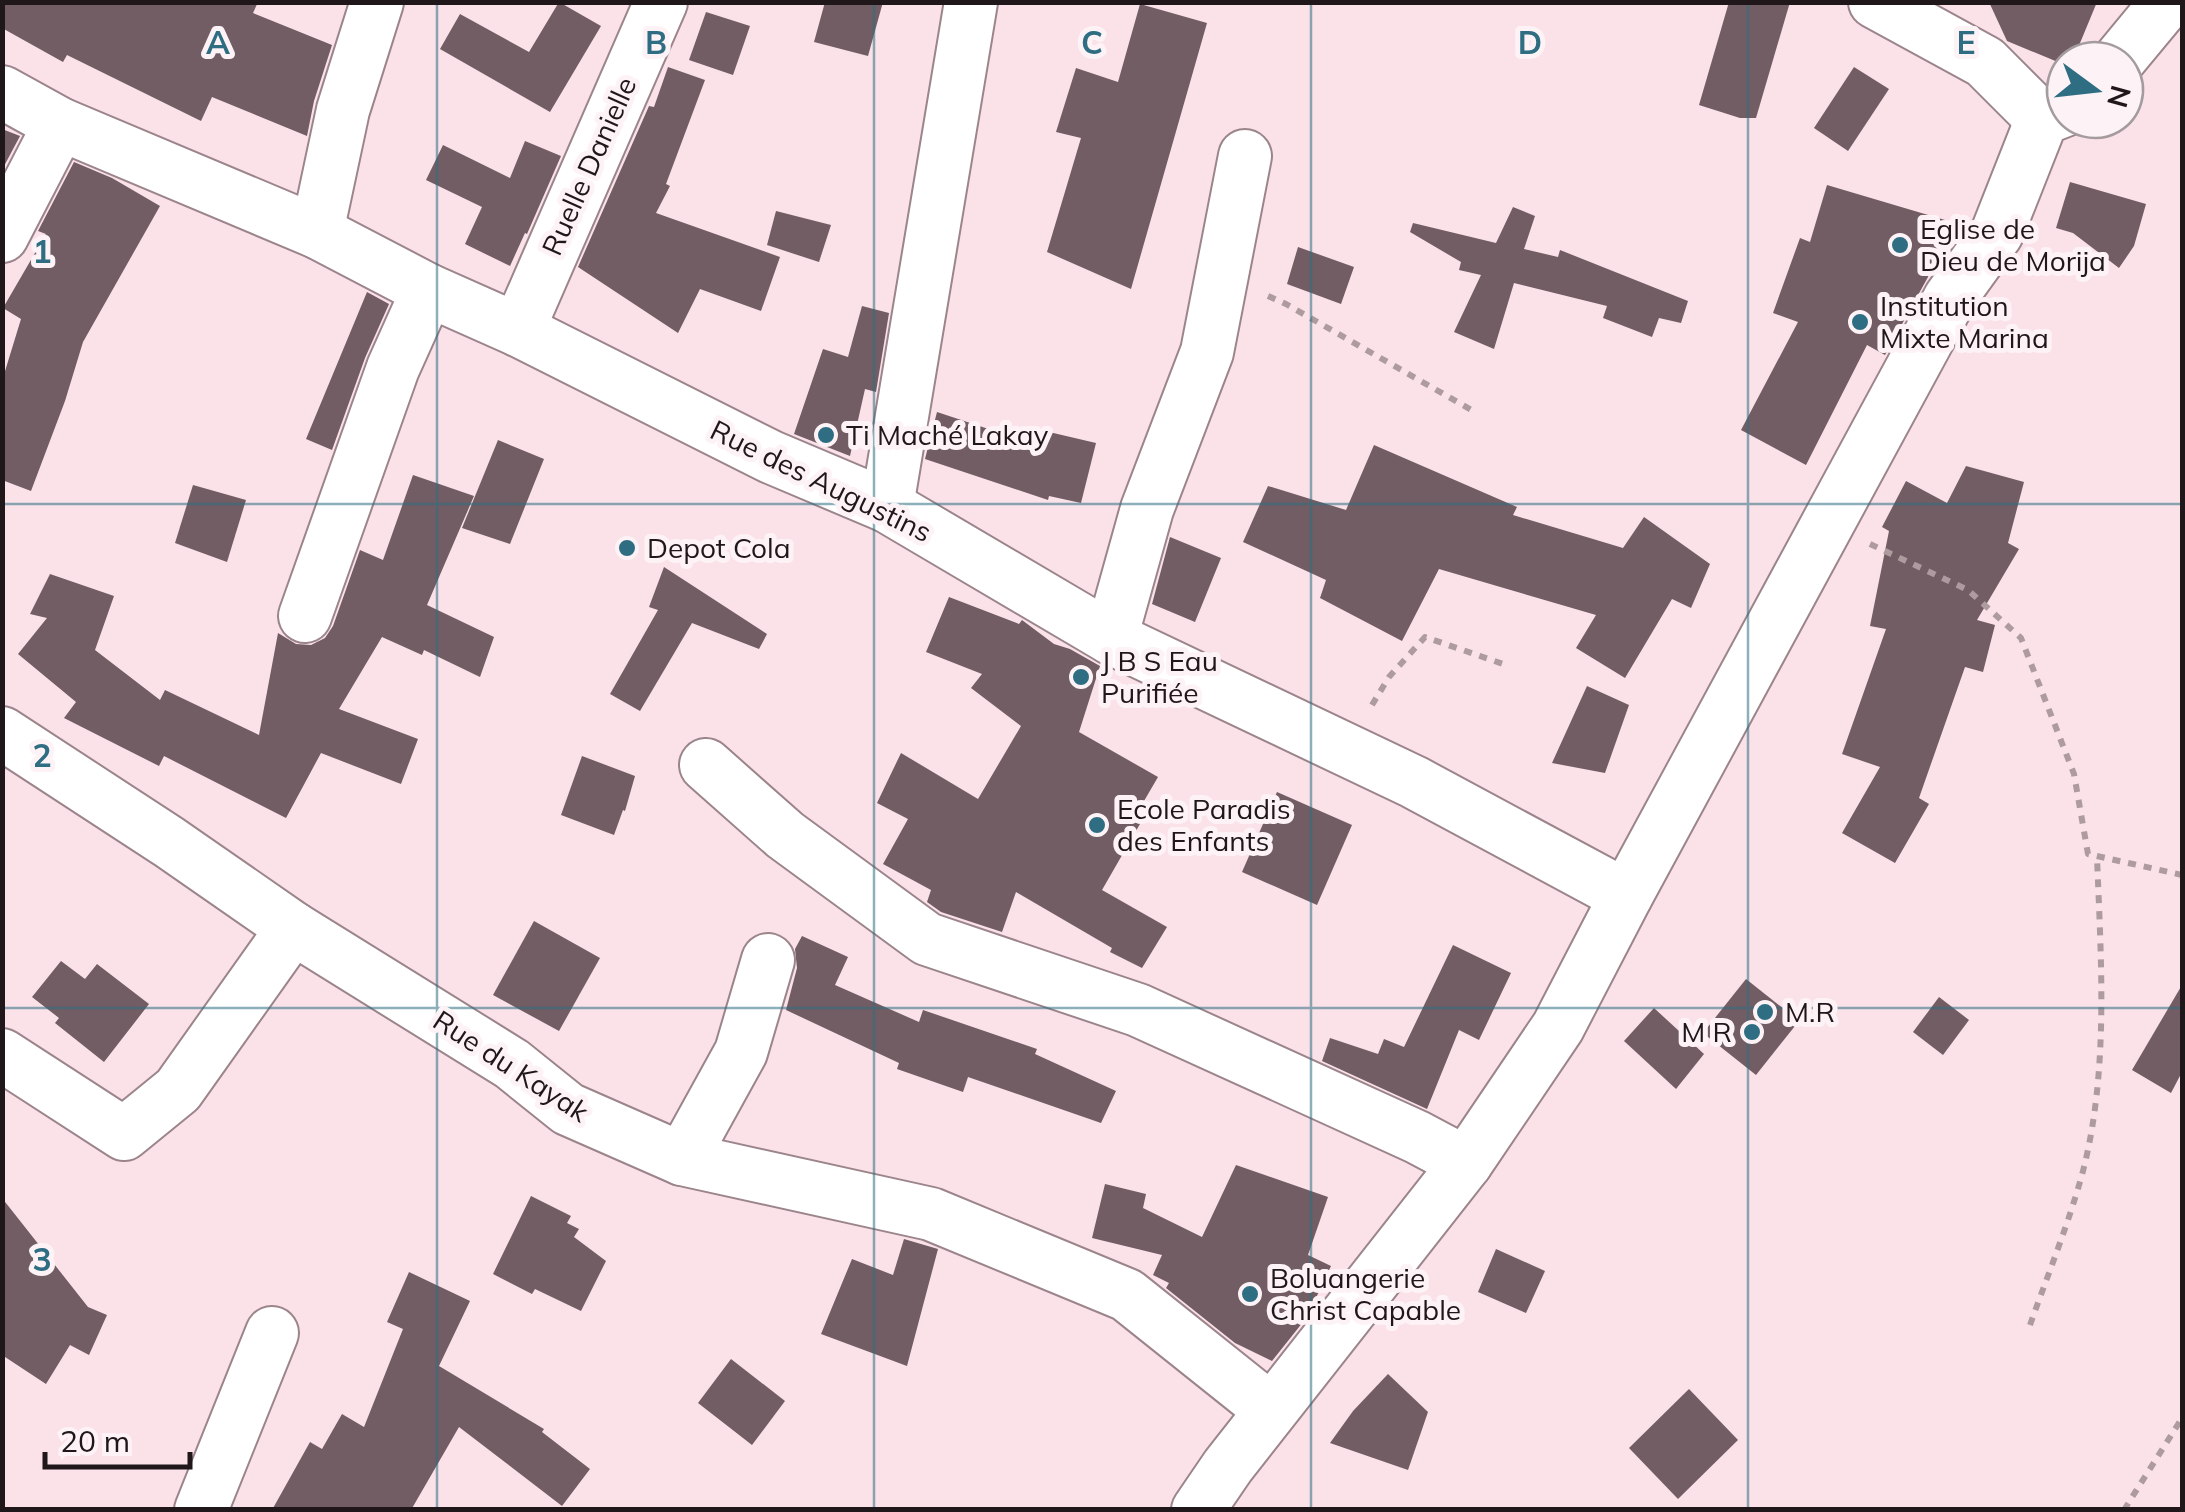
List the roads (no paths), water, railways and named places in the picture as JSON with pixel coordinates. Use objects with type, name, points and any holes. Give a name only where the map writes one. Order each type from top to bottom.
[{"type":"street","points":[[317,232],[344,110],[377,2]]},
{"type":"street","name":"Ruelle Danielle","points":[[518,330],[661,2]]},
{"type":"street","points":[[886,506],[971,2]]},
{"type":"street","points":[[1875,2],[1985,62],[2045,108]]},
{"type":"street","points":[[2135,40],[2167,2]]},
{"type":"street","name":"Rue des Augustins","points":[[2,92],[60,124],[317,232],[771,457],[886,506],[1111,638],[1414,782],[1626,896]]},
{"type":"street","points":[[2,236],[60,124]]},
{"type":"street","points":[[1198,1510],[1271,1410],[1466,1163],[1558,1027],[1950,298],[1997,232],[2045,133]]},
{"type":"street","points":[[1111,638],[1147,508],[1207,352],[1245,156]]},
{"type":"street","points":[[305,616],[393,368],[428,290]]},
{"type":"street","name":"Rue du Kayak","points":[[2,734],[293,928],[512,1064],[568,1108],[682,1159],[931,1214],[1127,1294],[1271,1410]]},
{"type":"street","points":[[706,765],[785,835],[927,939],[1138,1010],[1466,1163]]},
{"type":"street","points":[[2,1055],[124,1134],[178,1090],[293,928]]},
{"type":"street","points":[[682,1159],[741,1052],[768,960]]},
{"type":"street","points":[[201,1510],[272,1334]]},
{"type":"place","name":"Eglise de Dieu de Morija","points":[[1900,245]]},
{"type":"place","name":"Institution Mixte Marina","points":[[1860,322]]},
{"type":"place","name":"Ti Maché Lakay","points":[[826,435]]},
{"type":"place","name":"Depot Cola","points":[[627,548]]},
{"type":"place","name":"J B S Eau Purifiée","points":[[1081,677]]},
{"type":"place","name":"Ecole Paradis des Enfants","points":[[1097,825]]},
{"type":"place","name":"M.R","points":[[1765,1012]]},
{"type":"place","name":"M R","points":[[1752,1032]]},
{"type":"place","name":"Boluangerie Christ Capable","points":[[1250,1294]]}]
